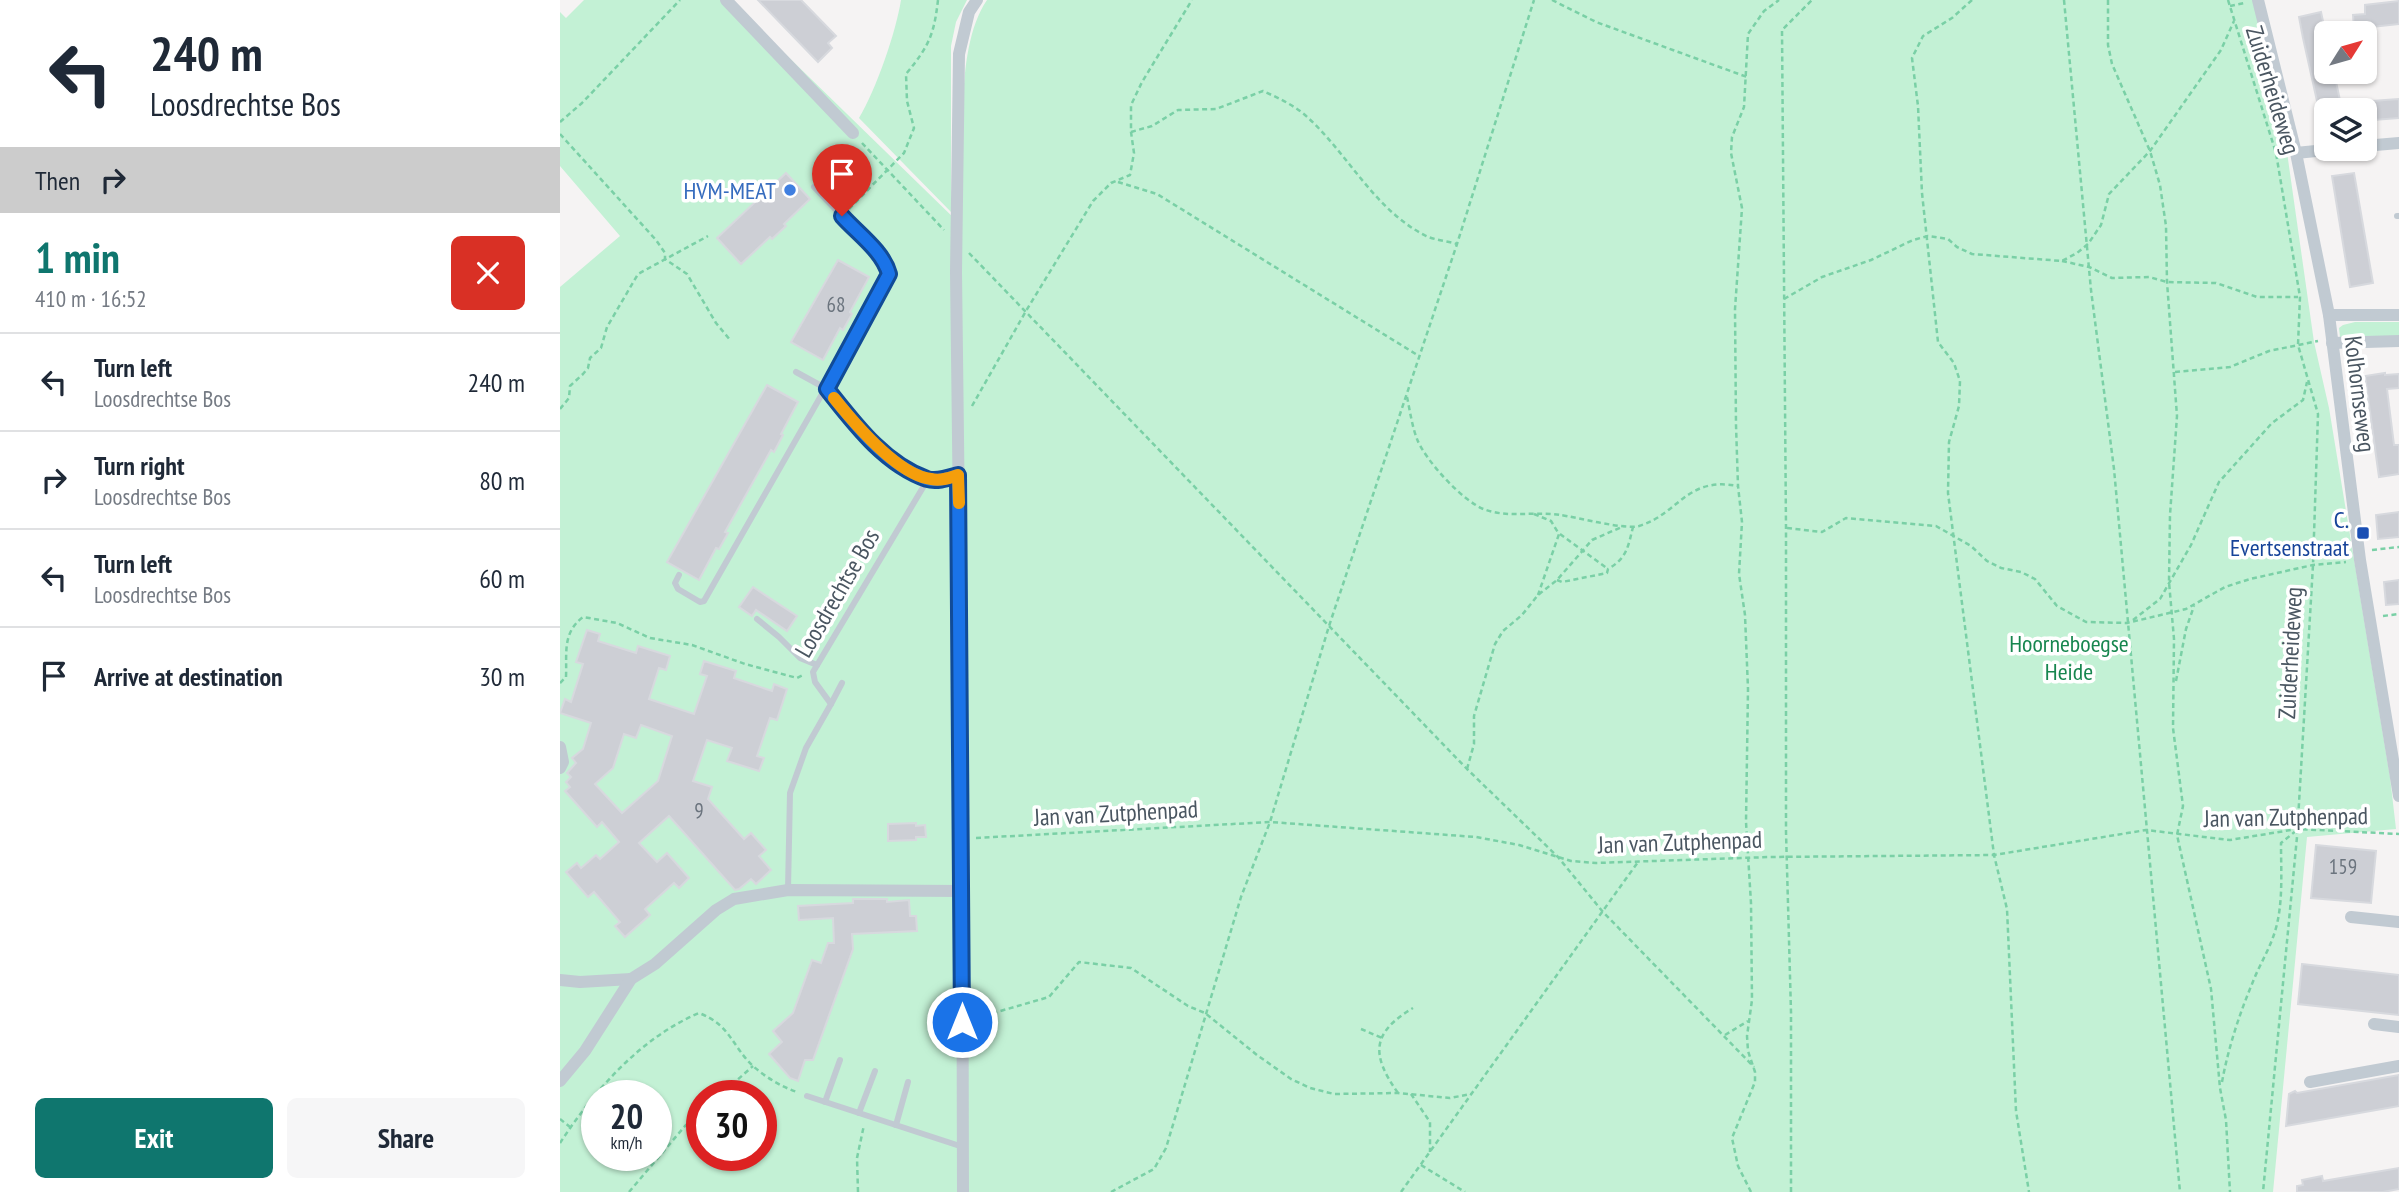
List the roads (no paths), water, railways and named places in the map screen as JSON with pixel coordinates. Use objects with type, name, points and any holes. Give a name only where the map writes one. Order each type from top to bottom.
[{"type":"street","points":[[726,0],[853,133]]},
{"type":"street","points":[[963,1192],[957,243],[959,54],[969,12],[977,0]]},
{"type":"street","name":"Kolhornseweg","points":[[2258,0],[2296,153],[2329,315],[2359,555],[2399,796]]},
{"type":"street","points":[[2377,145],[2399,143]]},
{"type":"street","points":[[2296,153],[2314,151]]},
{"type":"street","points":[[2329,315],[2399,314]]},
{"type":"street","points":[[2332,341],[2399,341]]},
{"type":"street","points":[[560,747],[563,762],[560,768]]},
{"type":"street","points":[[560,1081],[586,1051],[631,979],[654,964],[716,910],[734,899],[788,890],[962,891]]},
{"type":"street","points":[[2351,917],[2399,922]]},
{"type":"street","points":[[562,982],[631,979]]},
{"type":"street","points":[[2374,1024],[2399,1027]]},
{"type":"street","points":[[2310,1082],[2399,1066]]},
{"type":"lane","points":[[679,575],[675,583],[678,589],[699,602],[705,601],[827,389],[889,274],[887,265],[880,256],[814,187]]},
{"type":"lane","points":[[796,373],[827,389],[855,425],[894,461],[928,479],[944,480],[958,475]]},
{"type":"lane","name":"Loosdrechtse Bos","points":[[831,704],[815,682],[815,668],[928,479]]},
{"type":"lane","points":[[758,619],[800,658],[815,668]]},
{"type":"lane","points":[[788,890],[790,793],[806,748],[842,683]]},
{"type":"lane","points":[[825,1102],[840,1060]]},
{"type":"lane","points":[[859,1113],[875,1071]]},
{"type":"lane","points":[[896,1125],[908,1082]]},
{"type":"lane","points":[[807,1096],[963,1147]]},
{"type":"place","name":"HVM-MEAT","points":[[790,190]]},
{"type":"place","name":"C. Evertsenstraat","points":[[2363,533]]},
{"type":"park label","name":"Hoorneboegse Heide","points":[[2069,657]]}]
